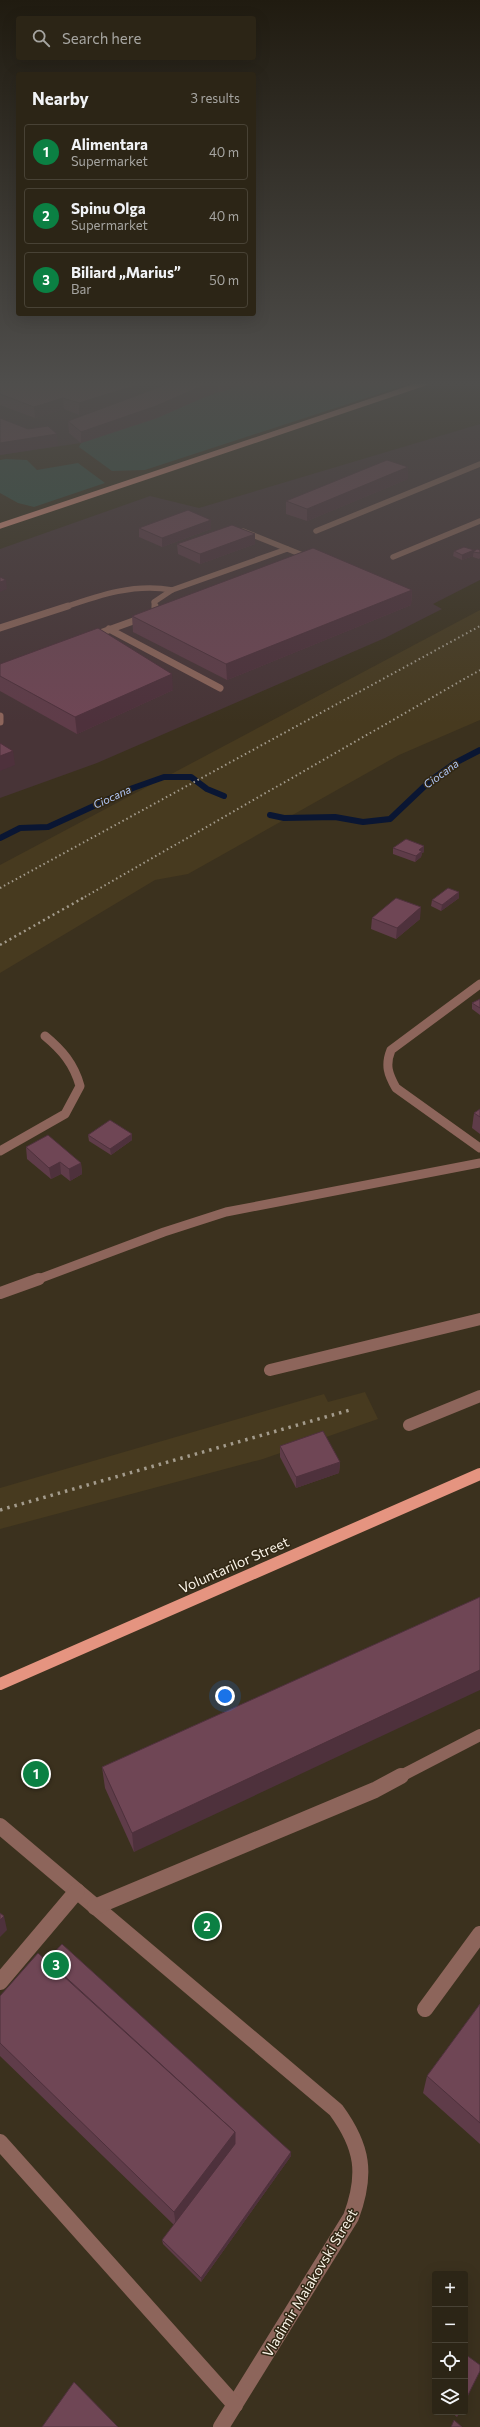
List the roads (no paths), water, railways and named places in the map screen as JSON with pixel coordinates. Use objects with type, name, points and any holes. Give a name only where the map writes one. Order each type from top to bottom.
[{"type":"main road","points":[[0,526],[89,496]]},
{"type":"main road","name":"Voluntarilor Street","points":[[0,1684],[480,1474]]},
{"type":"street","points":[[316,531],[401,496]]},
{"type":"street","points":[[393,557],[480,521]]},
{"type":"street","points":[[236,529],[316,560]]},
{"type":"street","points":[[100,633],[150,615],[155,610],[154,602],[172,590],[287,549]]},
{"type":"street","points":[[0,628],[124,589],[158,586],[172,590]]},
{"type":"street","points":[[109,630],[220,688]]},
{"type":"street","points":[[0,716],[0,722]]},
{"type":"street","points":[[480,984],[391,1050],[385,1064],[388,1076],[396,1088],[480,1148]]},
{"type":"street","points":[[0,1151],[65,1114],[80,1086],[77,1071],[63,1051],[45,1036]]},
{"type":"street","points":[[0,1293],[164,1232],[226,1212],[480,1163]]},
{"type":"street","points":[[270,1370],[480,1319]]},
{"type":"street","points":[[409,1425],[480,1396]]},
{"type":"street","points":[[95,1907],[375,1790],[480,1735]]},
{"type":"street","name":"Vladimir Maiakovski Street","points":[[0,1826],[336,2110],[347,2124],[360,2149],[362,2183],[358,2202],[351,2217],[222,2427]]},
{"type":"street","points":[[0,1982],[77,1891]]},
{"type":"street","points":[[425,2009],[480,1934]]},
{"type":"street","points":[[0,2142],[235,2405]]},
{"type":"waterway","name":"Ciocana","points":[[270,815],[284,818],[335,817],[363,822],[390,819],[430,781],[455,763],[480,750]]},
{"type":"waterway","name":"Ciocana","points":[[0,838],[20,828],[48,827],[133,788],[164,777],[191,777],[207,789],[224,796]]},
{"type":"railway","points":[[0,888],[480,626]]},
{"type":"railway","points":[[81,899],[480,670]]},
{"type":"railway","points":[[0,945],[83,898]]},
{"type":"railway","points":[[0,1510],[350,1410]]},
{"type":"place","name":"Alimentara","points":[[36,1774]]},
{"type":"place","name":"Spinu Olga","points":[[207,1926]]},
{"type":"place","name":"Biliard „Marius”","points":[[56,1965]]}]
